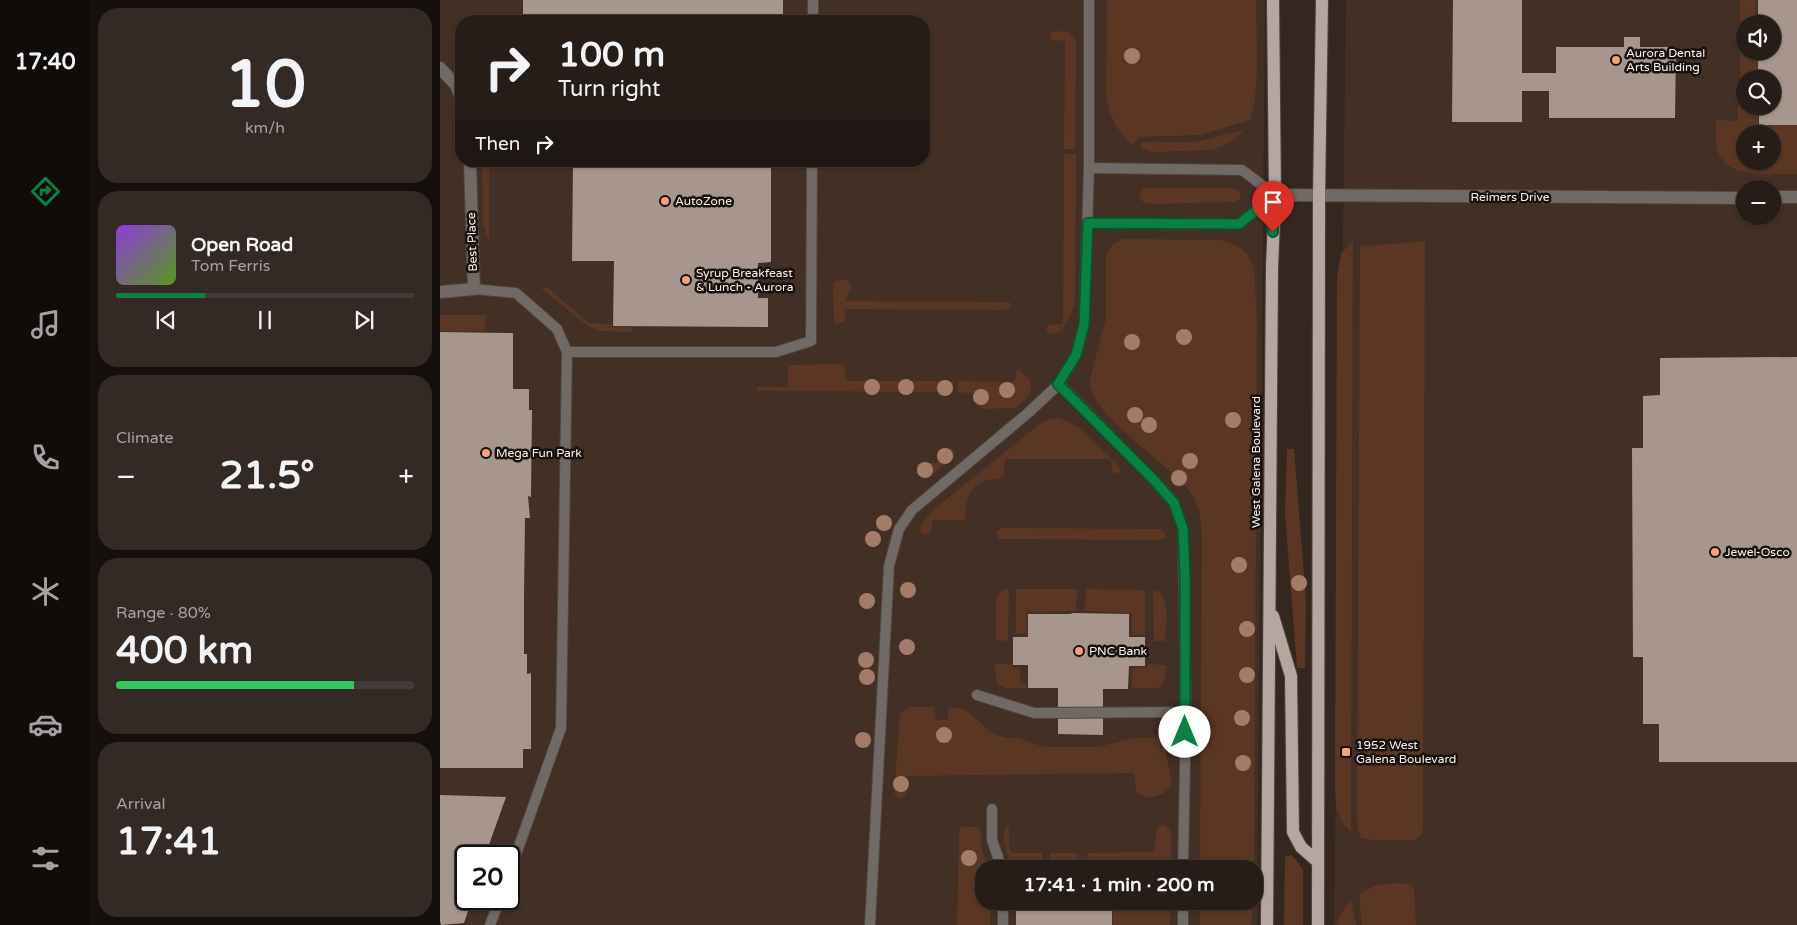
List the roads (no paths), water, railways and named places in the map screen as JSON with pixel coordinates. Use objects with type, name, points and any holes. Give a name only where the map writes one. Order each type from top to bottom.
[{"type":"main road","name":"West Galena Boulevard","points":[[1267,925],[1274,196],[1273,0]]},
{"type":"main road","points":[[1318,925],[1319,196],[1322,0]]},
{"type":"main road","points":[[1269,602],[1291,676],[1293,832],[1301,847],[1318,862]]},
{"type":"street","points":[[440,68],[455,84]]},
{"type":"street","name":"Best Place","points":[[440,292],[474,289],[470,167]]},
{"type":"street","name":"Reimers Drive","points":[[1274,196],[1736,198]]},
{"type":"street","points":[[1781,198],[1797,197]]},
{"type":"lane","points":[[813,0],[813,15]]},
{"type":"lane","points":[[870,925],[889,566],[899,529],[912,510],[1028,413],[1058,384],[1076,355],[1084,325],[1088,223],[1089,0]]},
{"type":"lane","points":[[567,352],[776,352],[811,341],[812,167]]},
{"type":"lane","points":[[1088,168],[1242,170],[1274,196],[1239,224],[1088,223]]},
{"type":"lane","points":[[474,289],[516,293],[557,328],[567,352],[561,728],[519,845]]},
{"type":"lane","points":[[1058,384],[1154,480],[1174,503],[1183,529],[1186,712],[1184,860]]},
{"type":"lane","points":[[978,696],[1034,713],[1186,712]]},
{"type":"lane","points":[[992,809],[992,840],[999,860]]},
{"type":"lane","points":[[490,925],[496,910]]},
{"type":"lane","points":[[1003,910],[1003,925]]},
{"type":"lane","points":[[1183,910],[1183,925]]},
{"type":"place","name":"Aurora Dental Arts Building","points":[[1616,60]]},
{"type":"place","name":"AutoZone","points":[[665,201]]},
{"type":"place","name":"Syrup Breakfeast & Lunch - Aurora","points":[[686,280]]},
{"type":"place","name":"Mega Fun Park","points":[[486,453]]},
{"type":"place","name":"Jewel-Osco","points":[[1715,552]]},
{"type":"place","name":"PNC Bank","points":[[1079,651]]},
{"type":"place","name":"1952 West Galena Boulevard","points":[[1346,752]]}]
